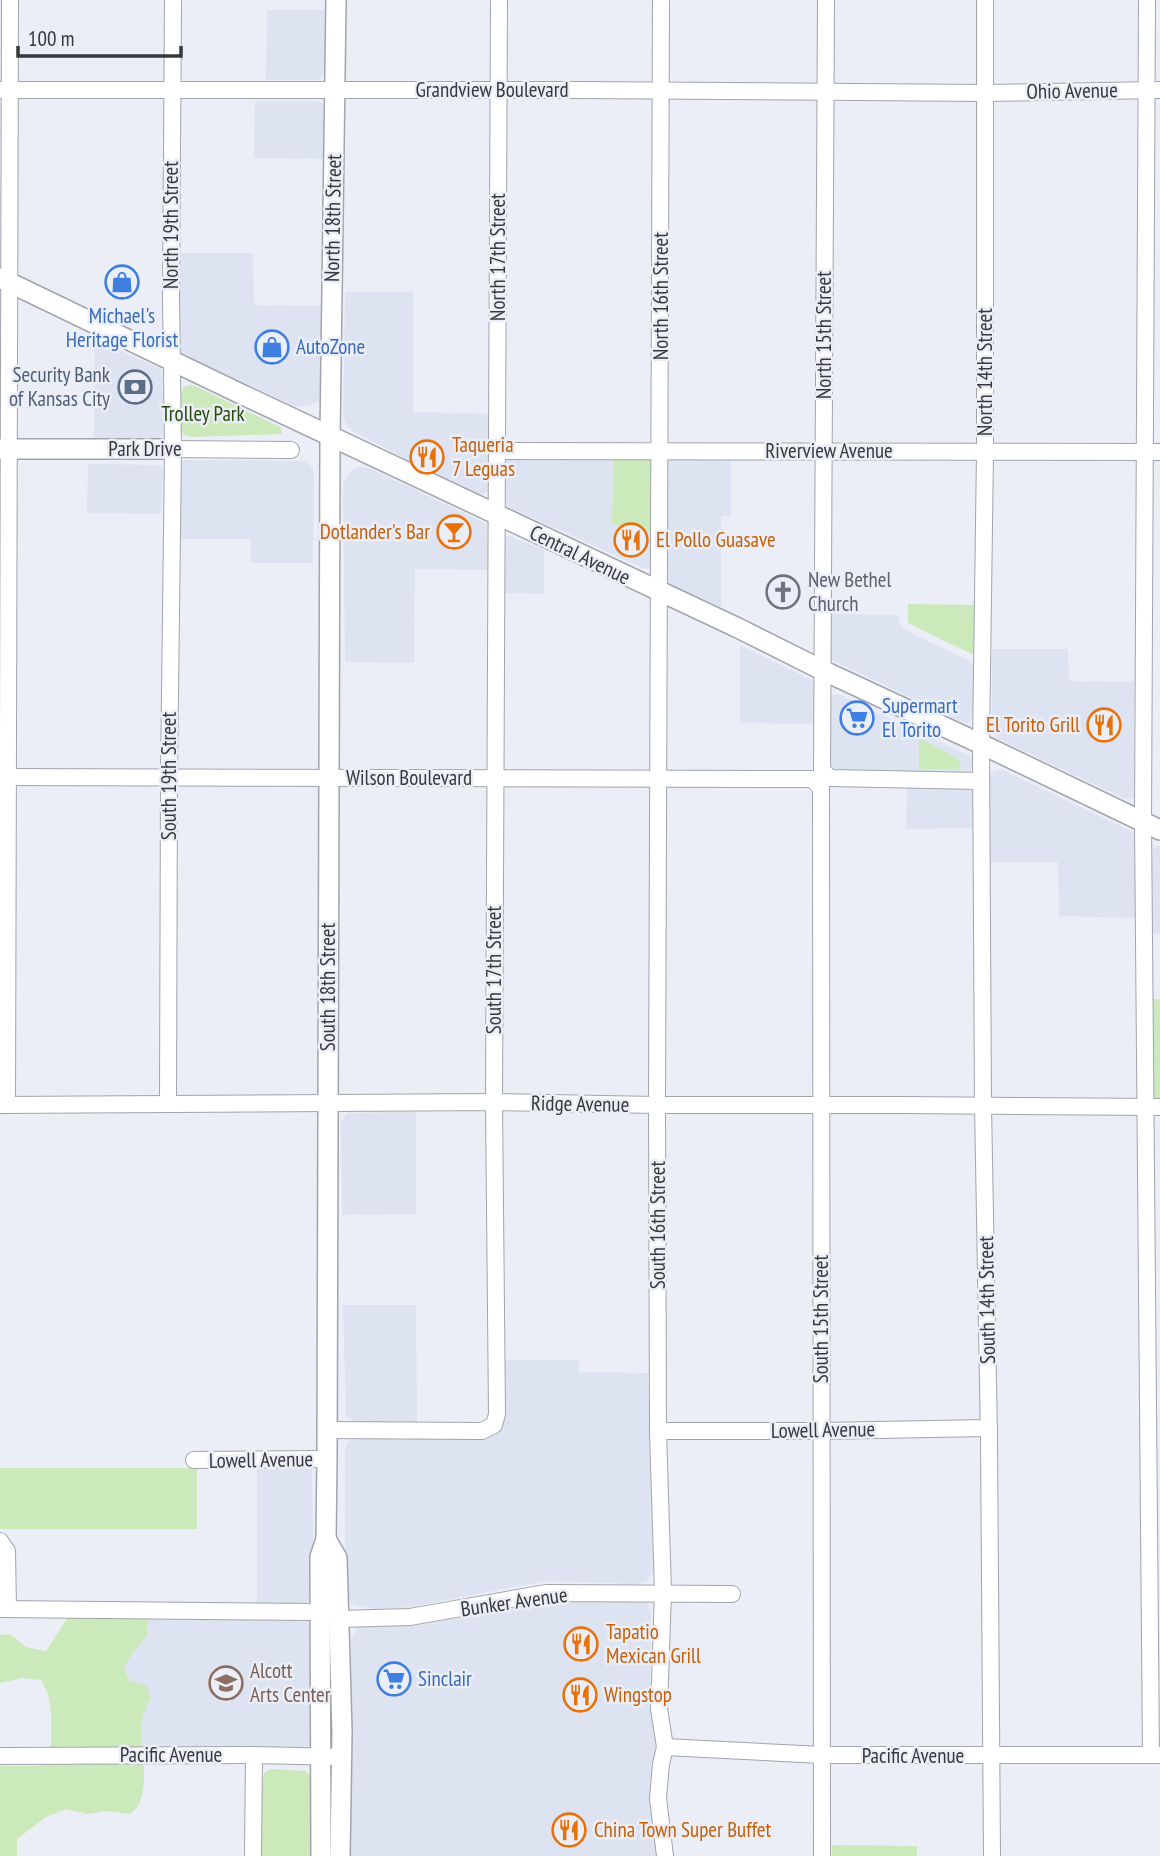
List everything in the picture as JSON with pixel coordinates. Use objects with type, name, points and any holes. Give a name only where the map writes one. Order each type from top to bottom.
[{"type":"main road","name":"North 18th Street","points":[[330,436],[336,0]]},
{"type":"main road","name":"Central Avenue","points":[[5,280],[1152,826]]},
{"type":"main road","name":"South 18th Street","points":[[321,1856],[319,1612],[320,1557],[326,1539],[327,1459],[330,436]]},
{"type":"main road","name":"Park Drive","points":[[4,449],[173,449]]},
{"type":"main road","name":"South 18th Street","points":[[326,1539],[337,1558],[340,1619],[341,1856]]},
{"type":"street","points":[[4,1105],[5,90],[10,0]]},
{"type":"street","name":"North 19th Street","points":[[173,0],[173,449]]},
{"type":"street","name":"North 17th Street","points":[[496,514],[499,0]]},
{"type":"street","name":"North 16th Street","points":[[659,593],[662,0]]},
{"type":"street","name":"North 15th Street","points":[[822,670],[826,0]]},
{"type":"street","name":"North 14th Street","points":[[981,744],[985,452],[985,0]]},
{"type":"street","points":[[1147,0],[1154,90],[1152,826],[1156,1755]]},
{"type":"street","name":"Grandview Boulevard","points":[[5,90],[499,89],[984,93]]},
{"type":"street","name":"Ohio Avenue","points":[[984,93],[1154,90]]},
{"type":"street","name":"Park Drive","points":[[173,449],[290,450]]},
{"type":"street","name":"South 19th Street","points":[[168,1103],[173,449]]},
{"type":"street","name":"Riverview Avenue","points":[[498,451],[1152,452]]},
{"type":"street","name":"South 17th Street","points":[[494,1425],[497,1414],[494,1102],[496,514]]},
{"type":"street","name":"South 16th Street","points":[[659,593],[658,1431],[663,1592],[659,1709],[665,1747],[658,1798],[665,1856]]},
{"type":"street","name":"South 15th Street","points":[[822,670],[822,1856]]},
{"type":"street","name":"South 14th Street","points":[[981,744],[992,1856]]},
{"type":"street","name":"Wilson Boulevard","points":[[4,777],[830,778],[981,781]]},
{"type":"street","name":"Ridge Avenue","points":[[4,1105],[494,1102],[1153,1107]]},
{"type":"street","name":"Lowell Avenue","points":[[327,1430],[482,1431],[494,1425]]},
{"type":"street","name":"Lowell Avenue","points":[[658,1431],[821,1432],[989,1428]]},
{"type":"street","name":"Lowell Avenue","points":[[194,1461],[327,1459]]},
{"type":"street","points":[[1,1542],[7,1551],[4,1609],[319,1612]]},
{"type":"street","name":"Bunker Avenue","points":[[340,1619],[411,1618],[546,1593],[732,1594]]},
{"type":"street","name":"Pacific Avenue","points":[[665,1747],[822,1755],[1156,1755]]},
{"type":"street","points":[[253,1856],[254,1755]]},
{"type":"street","name":"Pacific Avenue","points":[[0,1756],[342,1757]]},
{"type":"shaded area","points":[[267,10],[326,10],[324,72],[321,78],[266,80]]},
{"type":"shaded area","points":[[255,101],[318,101],[323,104],[325,159],[254,158]]},
{"type":"shaded area","points":[[178,253],[253,253],[254,305],[324,306],[320,400],[296,407],[181,353],[178,347]]},
{"type":"shaded area","points":[[345,292],[413,292],[413,412],[492,414],[489,490],[483,494],[475,494],[352,431],[346,424],[343,416]]},
{"type":"shaded area","points":[[95,339],[160,369],[163,376],[163,434],[160,438],[94,438]]},
{"type":"shaded area","points":[[507,457],[613,458],[612,524],[653,532],[654,562],[651,568],[645,569],[509,507],[504,502],[504,461]]},
{"type":"shaded area","points":[[731,458],[731,516],[721,516],[721,607],[669,584],[665,574],[667,462],[670,459]]},
{"type":"shaded area","points":[[305,461],[310,465],[314,476],[313,563],[251,563],[251,539],[176,539],[181,462]]},
{"type":"shaded area","points":[[88,464],[160,465],[163,468],[161,514],[87,513]]},
{"type":"shaded area","points":[[361,467],[371,469],[487,524],[490,531],[489,570],[415,569],[414,663],[345,662],[343,484],[352,470]]},
{"type":"shaded area","points":[[506,535],[544,550],[544,594],[504,593]]},
{"type":"shaded area","points":[[829,614],[899,615],[899,622],[905,630],[974,663],[974,715],[971,721],[966,724],[832,660],[829,654]]},
{"type":"shaded area","points":[[740,645],[812,680],[815,687],[815,724],[740,723]]},
{"type":"shaded area","points":[[992,649],[1068,649],[1069,681],[1134,682],[1132,798],[1125,799],[995,737],[992,731]]},
{"type":"shaded area","points":[[838,694],[970,756],[974,761],[973,768],[959,773],[835,772],[830,766],[830,699],[832,695]]},
{"type":"shaded area","points":[[1002,770],[1134,834],[1137,840],[1138,918],[1059,916],[1058,862],[990,862],[990,779],[991,773]]},
{"type":"shaded area","points":[[907,786],[976,786],[975,828],[906,829]]},
{"type":"shaded area","points":[[1157,846],[1160,846],[1160,934],[1152,934],[1151,856]]},
{"type":"shaded area","points":[[416,1112],[416,1214],[342,1215],[341,1121],[348,1113]]},
{"type":"shaded area","points":[[343,1305],[416,1305],[417,1424],[353,1422],[346,1415]]},
{"type":"shaded area","points":[[504,1360],[579,1360],[579,1372],[648,1373],[653,1572],[647,1581],[636,1584],[545,1581],[412,1607],[373,1609],[354,1605],[347,1598],[345,1587],[345,1449],[348,1441],[358,1437],[492,1437],[500,1431],[504,1419]]},
{"type":"shaded area","points":[[257,1468],[312,1469],[314,1589],[311,1599],[305,1604],[257,1605]]},
{"type":"shaded area","points":[[637,1598],[647,1603],[651,1613],[650,1698],[652,1716],[660,1739],[653,1762],[658,1856],[351,1856],[351,1639],[357,1629],[365,1624],[546,1599]]},
{"type":"shaded area","name":"Alcott Arts Center","points":[[148,1617],[314,1619],[314,1740],[304,1748],[142,1748],[144,1710],[151,1698],[130,1681],[124,1668],[147,1636]]},
{"type":"green space","name":"Trolley Park","points":[[189,385],[280,427],[282,434],[184,435],[181,430],[181,393],[184,387]]},
{"type":"green space","points":[[613,458],[651,459],[653,532],[612,524]]},
{"type":"green space","points":[[908,604],[974,605],[974,655],[908,622]]},
{"type":"green space","points":[[919,738],[959,759],[961,769],[919,769]]},
{"type":"green space","points":[[1152,999],[1160,999],[1160,1100],[1152,1098]]},
{"type":"green space","points":[[0,1468],[197,1468],[197,1529],[0,1529]]},
{"type":"green space","points":[[68,1617],[148,1617],[147,1636],[124,1668],[130,1681],[146,1685],[151,1698],[142,1724],[144,1775],[140,1801],[131,1814],[107,1811],[87,1814],[66,1809],[46,1817],[17,1839],[17,1856],[0,1856],[0,1766],[41,1766],[51,1745],[51,1712],[48,1694],[41,1680],[23,1678],[0,1683],[0,1635],[10,1634],[26,1647],[46,1651]]},
{"type":"green space","points":[[272,1769],[306,1771],[313,1778],[310,1856],[262,1856],[262,1781],[265,1772]]},
{"type":"green space","points":[[832,1845],[917,1846],[917,1856],[832,1856]]},
{"type":"place","name":"Michael's Heritage Florist","points":[[122,282]]},
{"type":"place","name":"AutoZone","points":[[272,347]]},
{"type":"place","name":"Security Bank of Kansas City","points":[[135,387]]},
{"type":"place","name":"Taqueria 7 Leguas","points":[[427,457]]},
{"type":"place","name":"Dotlander's Bar","points":[[454,532]]},
{"type":"place","name":"El Pollo Guasave","points":[[631,540]]},
{"type":"place","name":"New Bethel Church","points":[[783,592]]},
{"type":"place","name":"Supermart El Torito","points":[[857,718]]},
{"type":"place","name":"El Torito Grill","points":[[1104,725]]},
{"type":"place","name":"Tapatio Mexican Grill","points":[[581,1644]]},
{"type":"place","name":"Sinclair","points":[[394,1679]]},
{"type":"place","name":"Alcott Arts Center","points":[[226,1683]]},
{"type":"place","name":"Wingstop","points":[[580,1695]]},
{"type":"place","name":"China Town Super Buffet","points":[[569,1830]]}]
